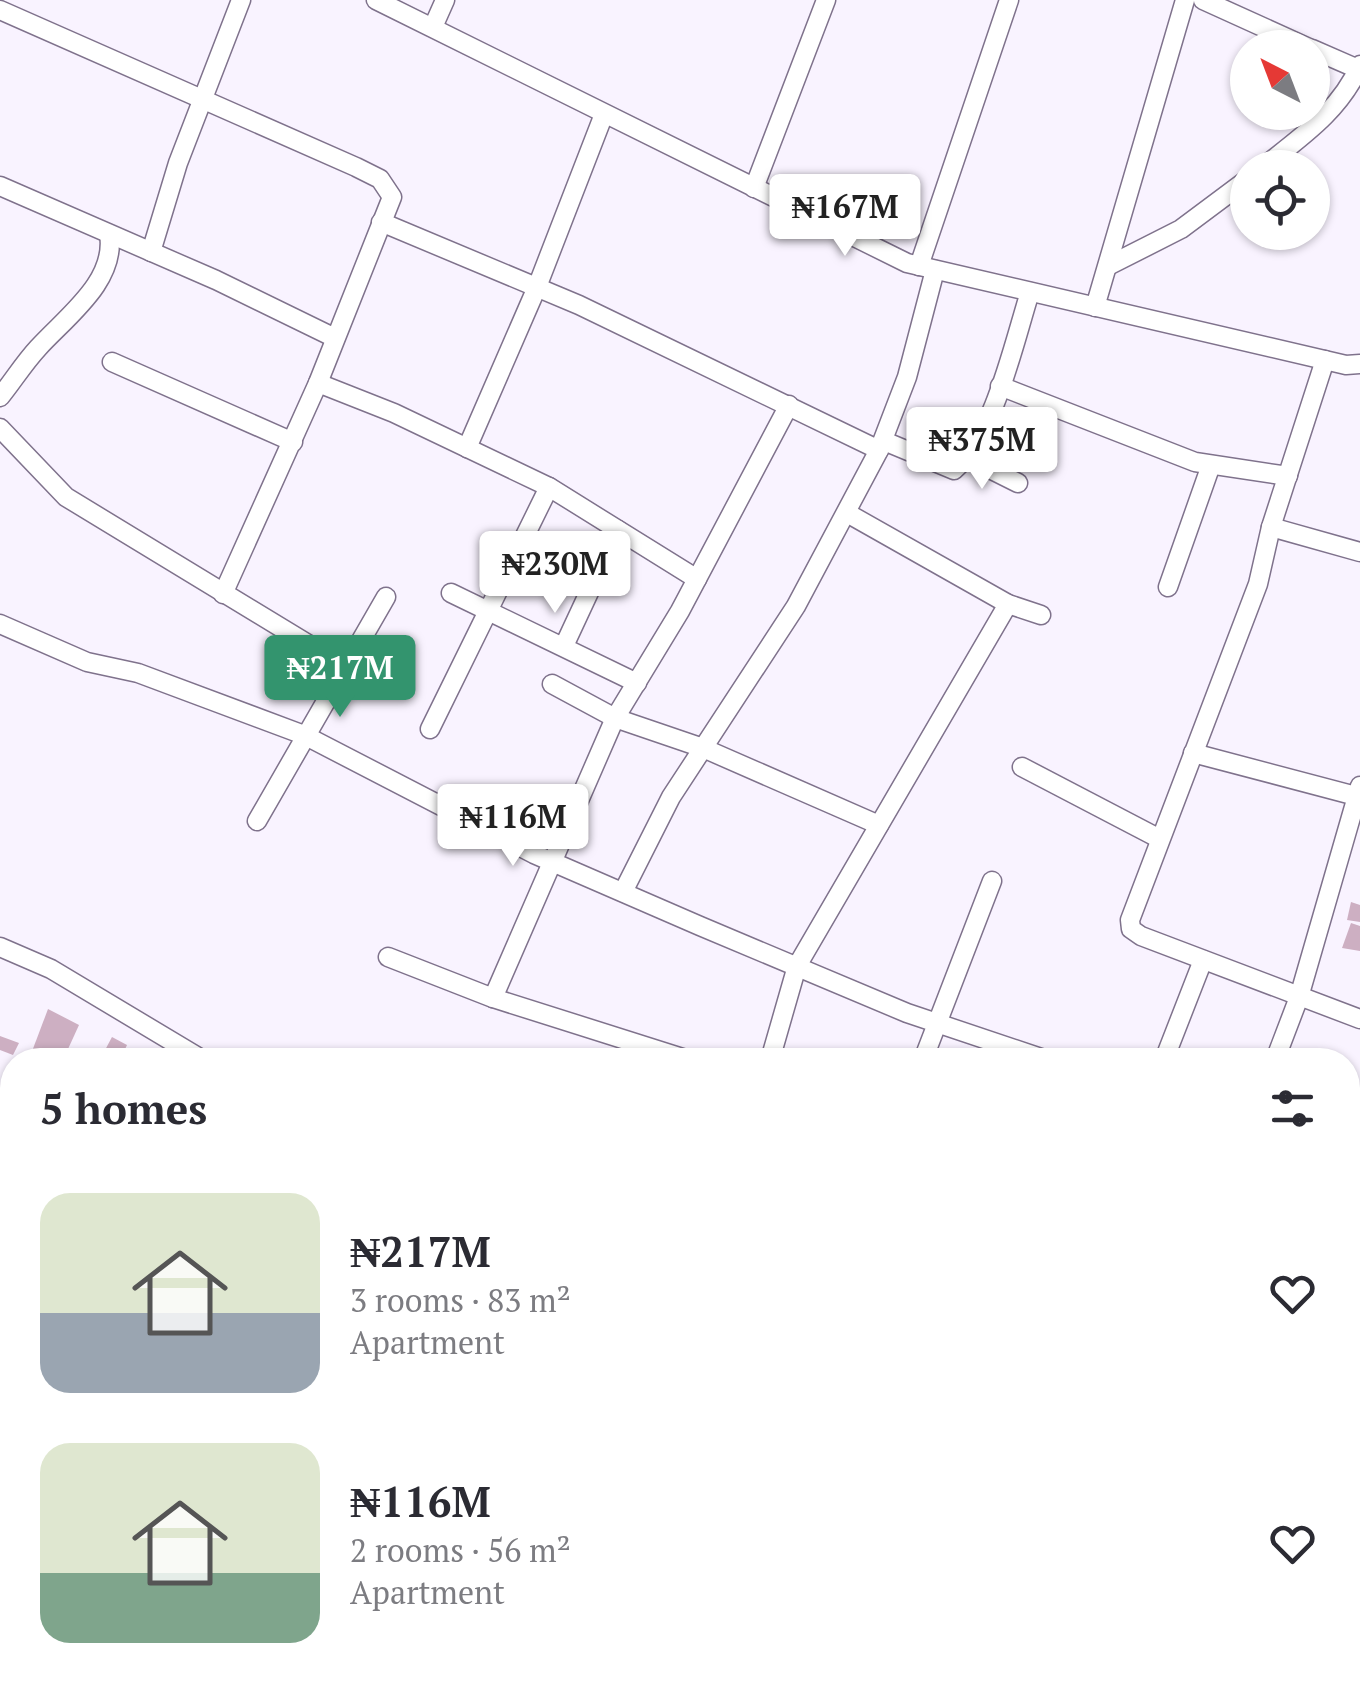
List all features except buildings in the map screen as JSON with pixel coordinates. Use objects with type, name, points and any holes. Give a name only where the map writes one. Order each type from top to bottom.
[{"type":"street","points":[[151,252],[200,101],[241,0]]},
{"type":"street","points":[[376,0],[754,188],[927,268],[1325,360],[1360,364]]},
{"type":"street","points":[[434,28],[446,0]]},
{"type":"street","points":[[754,188],[826,0]]},
{"type":"street","points":[[622,892],[670,796],[796,606],[881,446],[907,378],[927,268],[1009,0]]},
{"type":"street","points":[[1095,307],[1185,0]]},
{"type":"street","points":[[1203,0],[1270,30]]},
{"type":"street","points":[[0,10],[380,179],[392,196],[293,442],[223,594]]},
{"type":"street","points":[[1285,150],[1348,93],[1359,67],[1330,56]]},
{"type":"street","points":[[466,448],[537,287],[604,114]]},
{"type":"street","points":[[0,186],[335,338]]},
{"type":"street","points":[[1108,266],[1181,229],[1230,192]]},
{"type":"street","points":[[380,222],[537,287],[881,446],[954,470],[968,458],[1000,386],[1030,292]]},
{"type":"street","points":[[0,397],[39,347],[71,319],[95,284],[112,251],[109,234]]},
{"type":"street","points":[[1325,360],[1271,526],[1258,584],[1160,839],[1131,929],[1360,1019]]},
{"type":"street","points":[[112,362],[293,442]]},
{"type":"street","points":[[318,383],[549,487],[697,579]]},
{"type":"street","points":[[1000,386],[1212,465],[1288,476]]},
{"type":"street","points":[[494,998],[615,718],[697,579],[790,405]]},
{"type":"street","points":[[0,428],[66,497],[344,666]]},
{"type":"street","points":[[968,458],[1018,483]]},
{"type":"street","points":[[1168,587],[1212,465]]},
{"type":"street","points":[[430,729],[549,487]]},
{"type":"street","points":[[847,513],[1008,604],[1041,615]]},
{"type":"street","points":[[1271,526],[1360,552]]},
{"type":"street","points":[[564,646],[618,530]]},
{"type":"street","points":[[450,593],[637,683]]},
{"type":"street","points":[[257,822],[386,597]]},
{"type":"street","points":[[773,1048],[797,966],[1008,604]]},
{"type":"street","points":[[0,624],[87,662],[138,673],[304,735],[554,862],[622,892],[907,1013],[1014,1048]]},
{"type":"street","points":[[552,684],[615,718],[704,748],[878,826]]},
{"type":"street","points":[[1193,753],[1359,793],[1280,1048]]},
{"type":"street","points":[[1022,767],[1160,839]]},
{"type":"street","points":[[928,1048],[992,881]]},
{"type":"street","points":[[0,947],[51,969],[183,1048]]},
{"type":"street","points":[[388,958],[494,998],[651,1048]]},
{"type":"street","points":[[1169,1048],[1203,960]]}]
